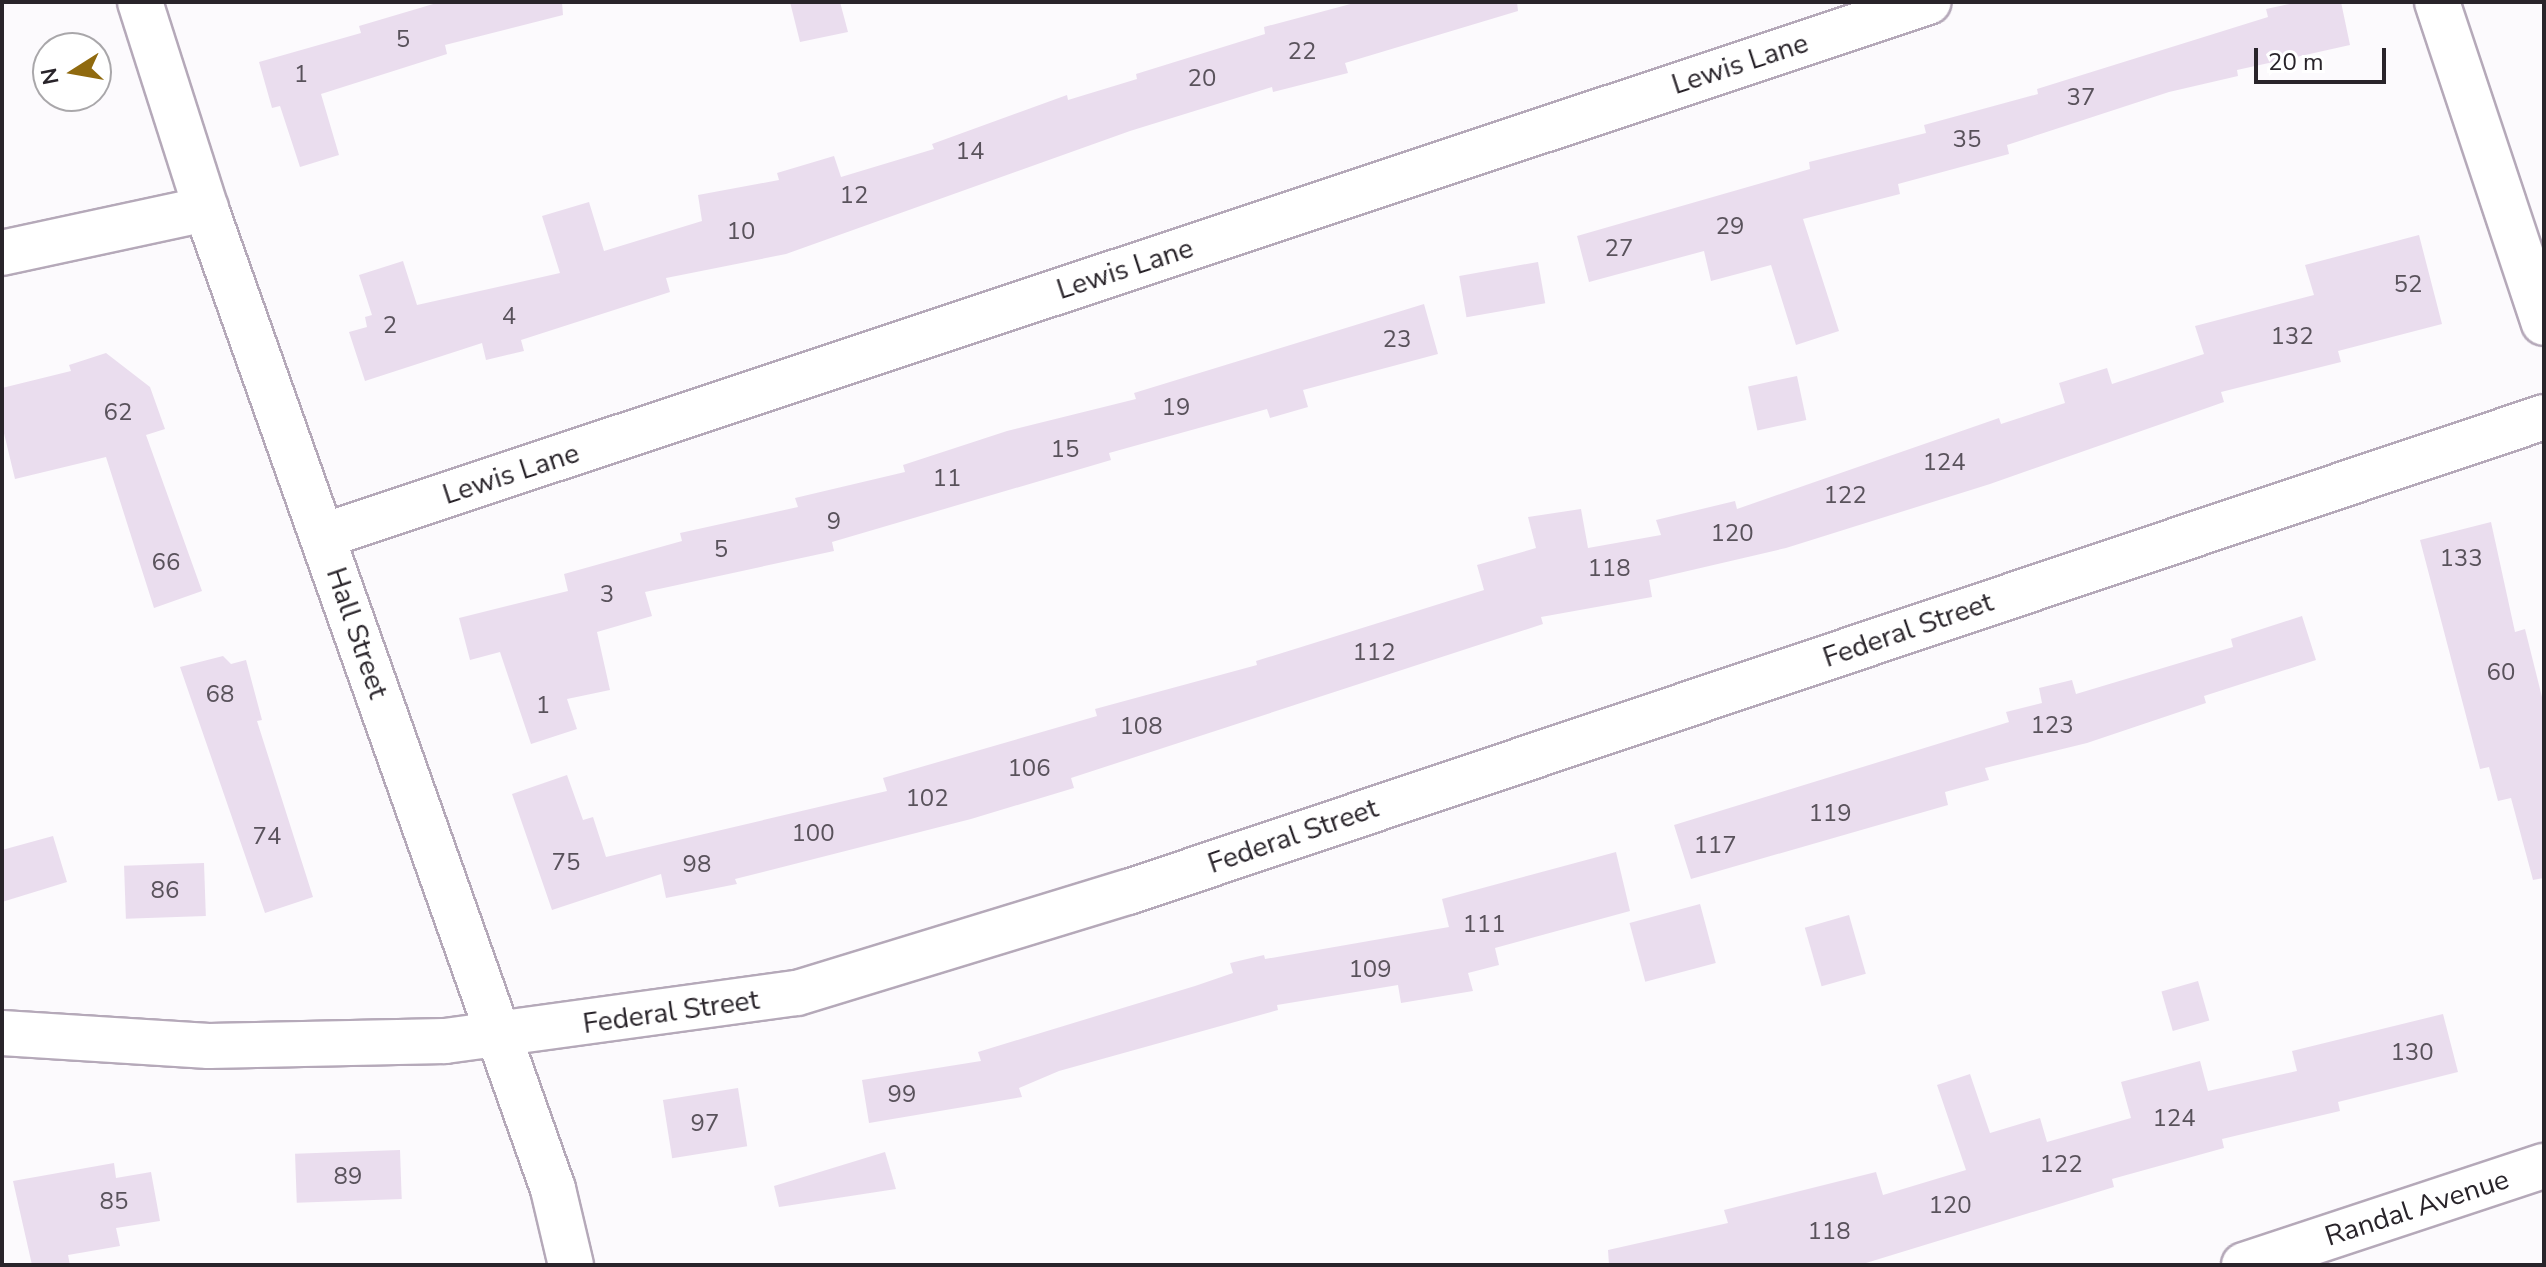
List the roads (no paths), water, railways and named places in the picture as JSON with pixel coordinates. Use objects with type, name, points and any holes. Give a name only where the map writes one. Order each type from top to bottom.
[{"type":"street","name":"Hall Street","points":[[140,2],[206,209],[553,1189],[571,1265]]},
{"type":"street","name":"Lewis Lane","points":[[323,536],[1928,2]]},
{"type":"street","points":[[2437,2],[2544,323]]},
{"type":"street","points":[[2,253],[206,209]]},
{"type":"street","name":"Federal Street","points":[[2,1033],[209,1046],[499,1036],[797,993],[1128,892],[2544,417]]},
{"type":"street","name":"Randal Avenue","points":[[2244,1265],[2544,1166]]}]
